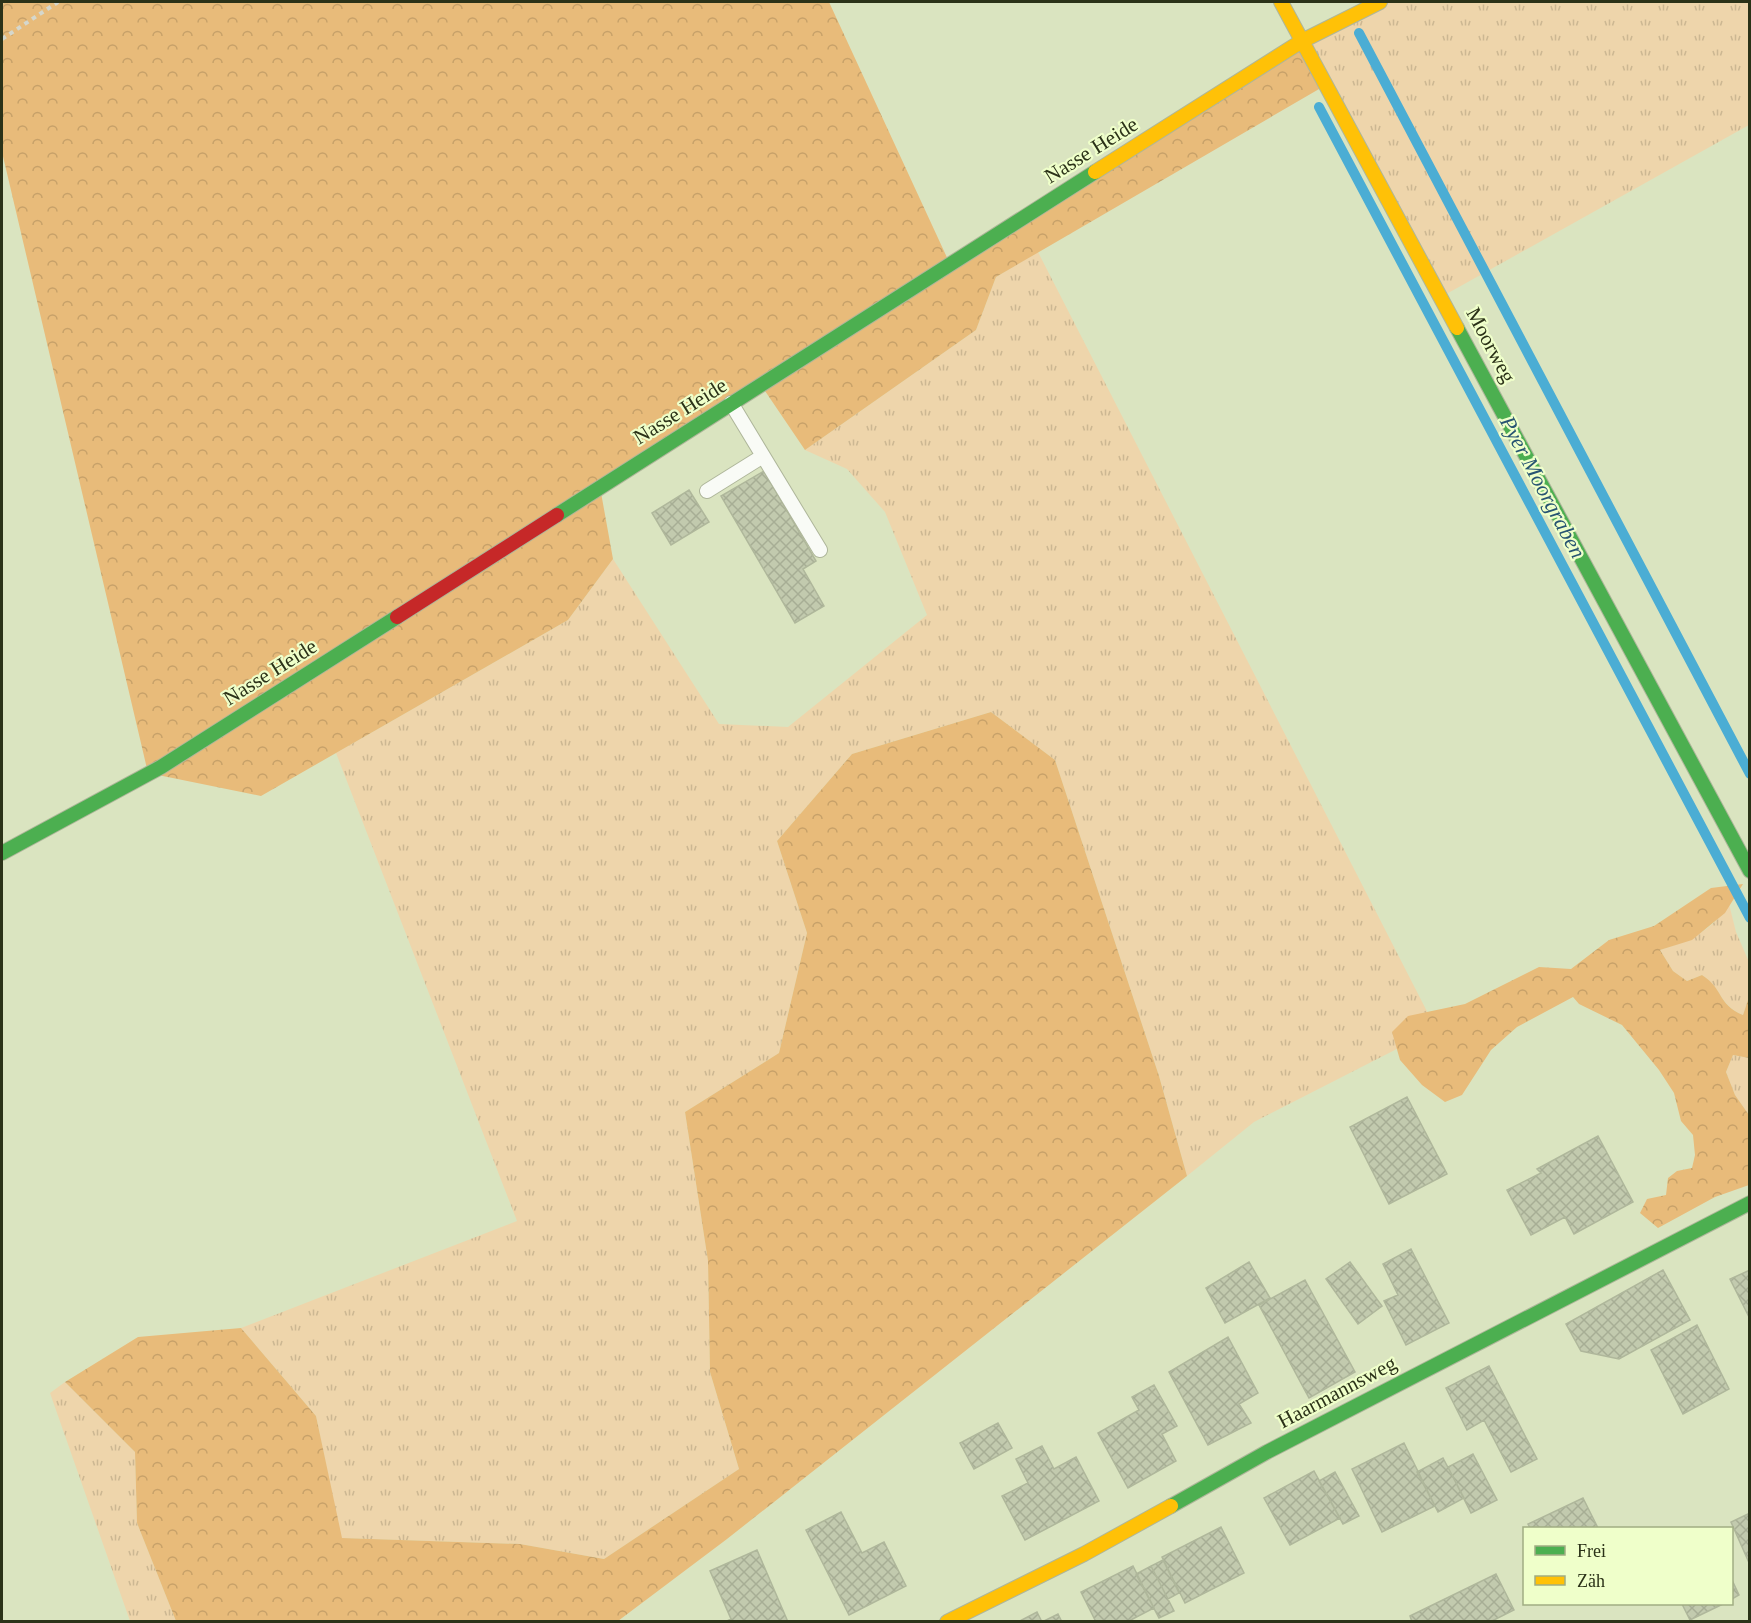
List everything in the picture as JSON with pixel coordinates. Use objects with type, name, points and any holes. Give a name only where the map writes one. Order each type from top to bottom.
[{"type":"street","name":"Moorweg","points":[[1281,2],[1749,870]]},
{"type":"street","name":"Nasse Heide","points":[[2,854],[161,766],[1302,41],[1380,2]]},
{"type":"street","name":"Haarmannsweg","points":[[947,1622],[1084,1554],[1267,1452],[1749,1203]]},
{"type":"lane","points":[[731,403],[820,550]]},
{"type":"lane","points":[[707,491],[763,456]]},
{"type":"path","points":[[2,39],[58,2]]},
{"type":"green space","points":[[6,2],[829,2],[950,264],[1302,41],[1326,85],[996,277],[976,330],[805,450],[761,385],[600,487],[613,559],[568,620],[261,796],[148,773],[2,152],[2,4]]},
{"type":"green space","points":[[1380,2],[1749,2],[1749,125],[1441,297],[1302,41]]},
{"type":"green space","points":[[1038,252],[1436,1029],[1254,1122],[1187,1176],[1159,1076],[1055,760],[991,712],[852,754],[777,841],[807,933],[779,1053],[685,1112],[708,1261],[710,1372],[739,1469],[604,1559],[520,1544],[341,1538],[316,1416],[241,1328],[517,1221],[336,753],[568,620],[613,559],[719,724],[788,727],[927,615],[885,512],[847,469],[805,450],[976,330],[996,277]]},
{"type":"green space","points":[[991,712],[1055,760],[1159,1076],[1187,1176],[727,1539],[618,1621],[176,1621],[137,1523],[135,1452],[65,1382],[138,1337],[241,1328],[316,1416],[342,1538],[520,1544],[604,1559],[739,1469],[710,1372],[708,1261],[685,1112],[779,1053],[807,933],[777,841],[852,754]]},
{"type":"green space","points":[[1743,884],[1725,913],[1692,940],[1660,950],[1673,971],[1687,981],[1702,975],[1709,980],[1729,1006],[1743,1015],[1749,997],[1749,1058],[1733,1055],[1726,1072],[1735,1095],[1749,1115],[1749,1185],[1715,1197],[1658,1228],[1640,1213],[1647,1199],[1666,1195],[1668,1178],[1677,1171],[1692,1168],[1695,1155],[1693,1135],[1681,1121],[1674,1093],[1659,1070],[1622,1025],[1579,1004],[1573,997],[1517,1027],[1491,1050],[1462,1095],[1445,1102],[1422,1085],[1400,1060],[1392,1032],[1408,1016],[1465,1004],[1539,967],[1571,969],[1609,940],[1654,926],[1711,888]]},
{"type":"green space","points":[[1729,904],[1736,932],[1749,962],[1749,997],[1743,1015],[1729,1006],[1709,980],[1702,975],[1687,981],[1673,971],[1660,950],[1680,943],[1708,928]]},
{"type":"green space","points":[[1733,1055],[1749,1058],[1749,1115],[1735,1095],[1726,1072]]},
{"type":"green space","points":[[65,1382],[135,1452],[137,1523],[176,1621],[130,1621],[50,1393]]},
{"type":"building","points":[[764,471],[816,561],[803,569],[824,606],[795,623],[721,496]]},
{"type":"building","points":[[689,490],[709,522],[671,545],[652,513]]},
{"type":"building","points":[[1407,1097],[1447,1174],[1389,1204],[1350,1127]]},
{"type":"building","points":[[1598,1136],[1633,1202],[1574,1234],[1565,1217],[1531,1235],[1507,1190],[1541,1173],[1537,1169]]},
{"type":"building","points":[[1411,1249],[1449,1323],[1406,1345],[1384,1301],[1398,1295],[1383,1264]]},
{"type":"building","points":[[1249,1262],[1270,1298],[1225,1323],[1206,1288]]},
{"type":"building","points":[[1350,1262],[1382,1306],[1358,1324],[1326,1279]]},
{"type":"building","points":[[1663,1270],[1690,1320],[1619,1359],[1581,1351],[1566,1324]]},
{"type":"building","points":[[1750,1270],[1750,1319],[1730,1279]]},
{"type":"building","points":[[1305,1280],[1355,1372],[1309,1398],[1259,1305]]},
{"type":"building","points":[[1697,1325],[1729,1389],[1683,1414],[1651,1350]]},
{"type":"building","points":[[1228,1337],[1258,1393],[1239,1404],[1251,1423],[1208,1445],[1169,1372]]},
{"type":"building","points":[[1489,1366],[1537,1459],[1511,1472],[1484,1420],[1467,1430],[1446,1388]]},
{"type":"building","points":[[1154,1385],[1177,1426],[1162,1434],[1176,1461],[1128,1488],[1098,1433],[1139,1410],[1132,1397]]},
{"type":"building","points":[[998,1423],[1012,1448],[974,1469],[960,1443]]},
{"type":"building","points":[[1404,1443],[1435,1506],[1382,1532],[1352,1469]]},
{"type":"building","points":[[1042,1446],[1054,1469],[1076,1457],[1099,1501],[1025,1540],[1002,1496],[1028,1483],[1016,1459]]},
{"type":"building","points":[[1473,1454],[1497,1500],[1471,1513],[1448,1467]]},
{"type":"building","points":[[1443,1458],[1464,1498],[1438,1512],[1417,1472]]},
{"type":"building","points":[[1314,1471],[1340,1518],[1290,1545],[1264,1498]]},
{"type":"building","points":[[1335,1472],[1359,1516],[1343,1524],[1319,1481]]},
{"type":"building","points":[[1583,1498],[1598,1527],[1530,1527],[1528,1524]]},
{"type":"building","points":[[841,1512],[862,1553],[884,1542],[906,1586],[849,1615],[806,1530]]},
{"type":"building","points":[[1750,1513],[1750,1565],[1731,1522]]},
{"type":"building","points":[[1221,1527],[1244,1573],[1185,1603],[1162,1557]]},
{"type":"building","points":[[757,1550],[788,1622],[725,1622],[731,1619],[710,1571]]},
{"type":"building","points":[[1163,1560],[1179,1593],[1168,1599],[1151,1566]]},
{"type":"building","points":[[1133,1566],[1154,1608],[1127,1622],[1096,1622],[1081,1592]]},
{"type":"building","points":[[1151,1566],[1174,1611],[1159,1618],[1136,1574]]},
{"type":"building","points":[[1496,1574],[1514,1610],[1490,1622],[1412,1622],[1410,1616]]},
{"type":"building","points":[[1733,1582],[1739,1595],[1733,1598]]},
{"type":"building","points":[[1682,1605],[1721,1605],[1690,1620]]},
{"type":"building","points":[[1037,1612],[1042,1622],[1018,1622]]},
{"type":"building","points":[[1058,1614],[1062,1622],[1042,1622]]},
{"type":"waterway","points":[[1359,33],[1750,774]]},
{"type":"waterway","name":"Pyer Moorgraben","points":[[1319,107],[1750,918]]},
{"type":"traffic: fast","points":[[557,515],[1095,172]]},
{"type":"traffic: fast","points":[[1457,328],[1750,871]]},
{"type":"traffic: fast","points":[[2,853],[161,767],[397,617]]},
{"type":"traffic: fast","points":[[1171,1506],[1267,1452],[1750,1203]]},
{"type":"traffic: slow","points":[[1281,2],[1457,328]]},
{"type":"traffic: slow","points":[[1095,172],[1302,41],[1380,2]]},
{"type":"traffic: slow","points":[[947,1622],[1084,1554],[1171,1506]]},
{"type":"traffic: jam","points":[[397,617],[557,515]]}]
